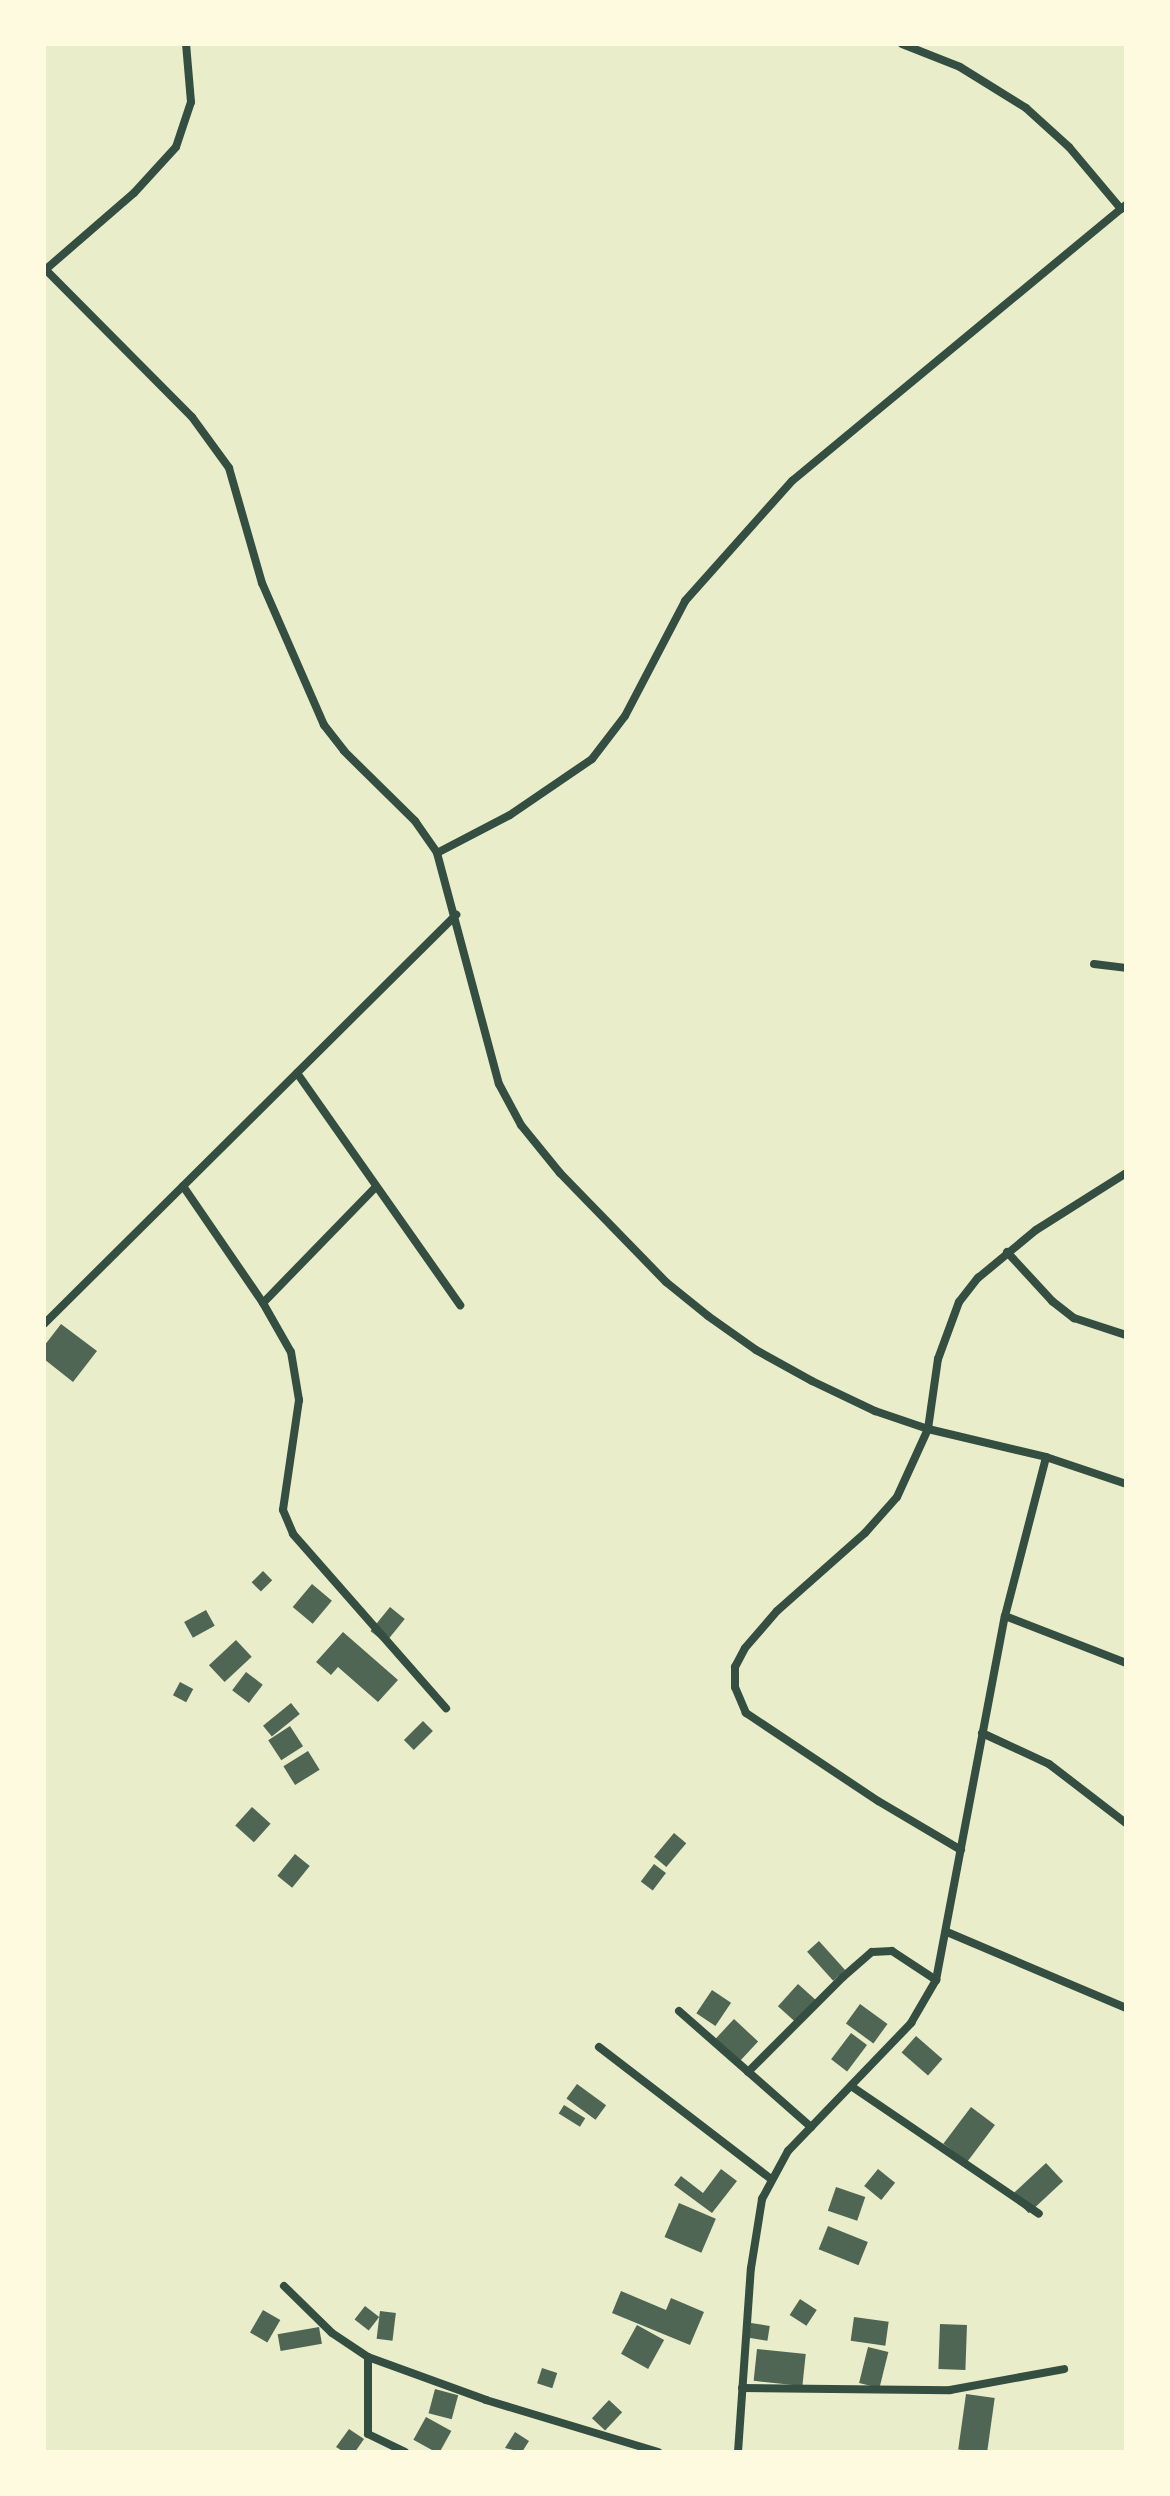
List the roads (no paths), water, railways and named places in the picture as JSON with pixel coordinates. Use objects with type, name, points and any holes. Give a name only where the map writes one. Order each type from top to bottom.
[{"type":"street","points":[[186,44],[191,102],[176,147],[134,193],[45,269],[162,385],[217,448],[236,487],[262,583],[324,725],[344,751],[415,821],[437,853],[499,1084],[521,1125],[560,1173],[666,1282],[756,1350],[875,1411],[928,1429],[1046,1457],[1126,1484]]},
{"type":"street","points":[[437,853],[510,815],[592,759],[625,716],[685,601],[792,481],[1123,207],[1069,147],[1026,108],[960,67],[902,44]]},
{"type":"street","points":[[44,1324],[456,915]]},
{"type":"street","points":[[1094,964],[1126,968]]},
{"type":"street","points":[[297,1073],[460,1305]]},
{"type":"street","points":[[961,1850],[746,1713],[735,1687],[735,1667],[759,1630],[865,1533],[897,1497],[928,1429],[946,1331],[959,1302],[1007,1252],[1126,1173]]},
{"type":"street","points":[[183,1186],[263,1303],[291,1352],[297,1378],[296,1431],[285,1482],[283,1510],[293,1534],[446,1708]]},
{"type":"street","points":[[263,1303],[375,1188]]},
{"type":"street","points":[[1007,1252],[1052,1301],[1074,1318],[1113,1334],[1126,1335]]},
{"type":"street","points":[[738,2452],[753,2256],[762,2199],[788,2151],[911,2023],[936,1980],[1005,1616],[1046,1457]]},
{"type":"street","points":[[1005,1616],[1126,1663]]},
{"type":"street","points":[[982,1733],[1049,1764],[1126,1823]]},
{"type":"street","points":[[947,1932],[1126,2008]]},
{"type":"street","points":[[748,2072],[872,1952],[892,1951],[936,1980]]},
{"type":"street","points":[[679,2011],[811,2127]]},
{"type":"street","points":[[599,2047],[771,2179]]},
{"type":"street","points":[[851,2086],[1039,2214]]},
{"type":"street","points":[[284,2286],[332,2333],[368,2357],[486,2400],[658,2452]]},
{"type":"street","points":[[368,2357],[365,2427],[368,2434],[405,2452]]},
{"type":"street","points":[[742,2388],[950,2390],[1064,2369]]}]
